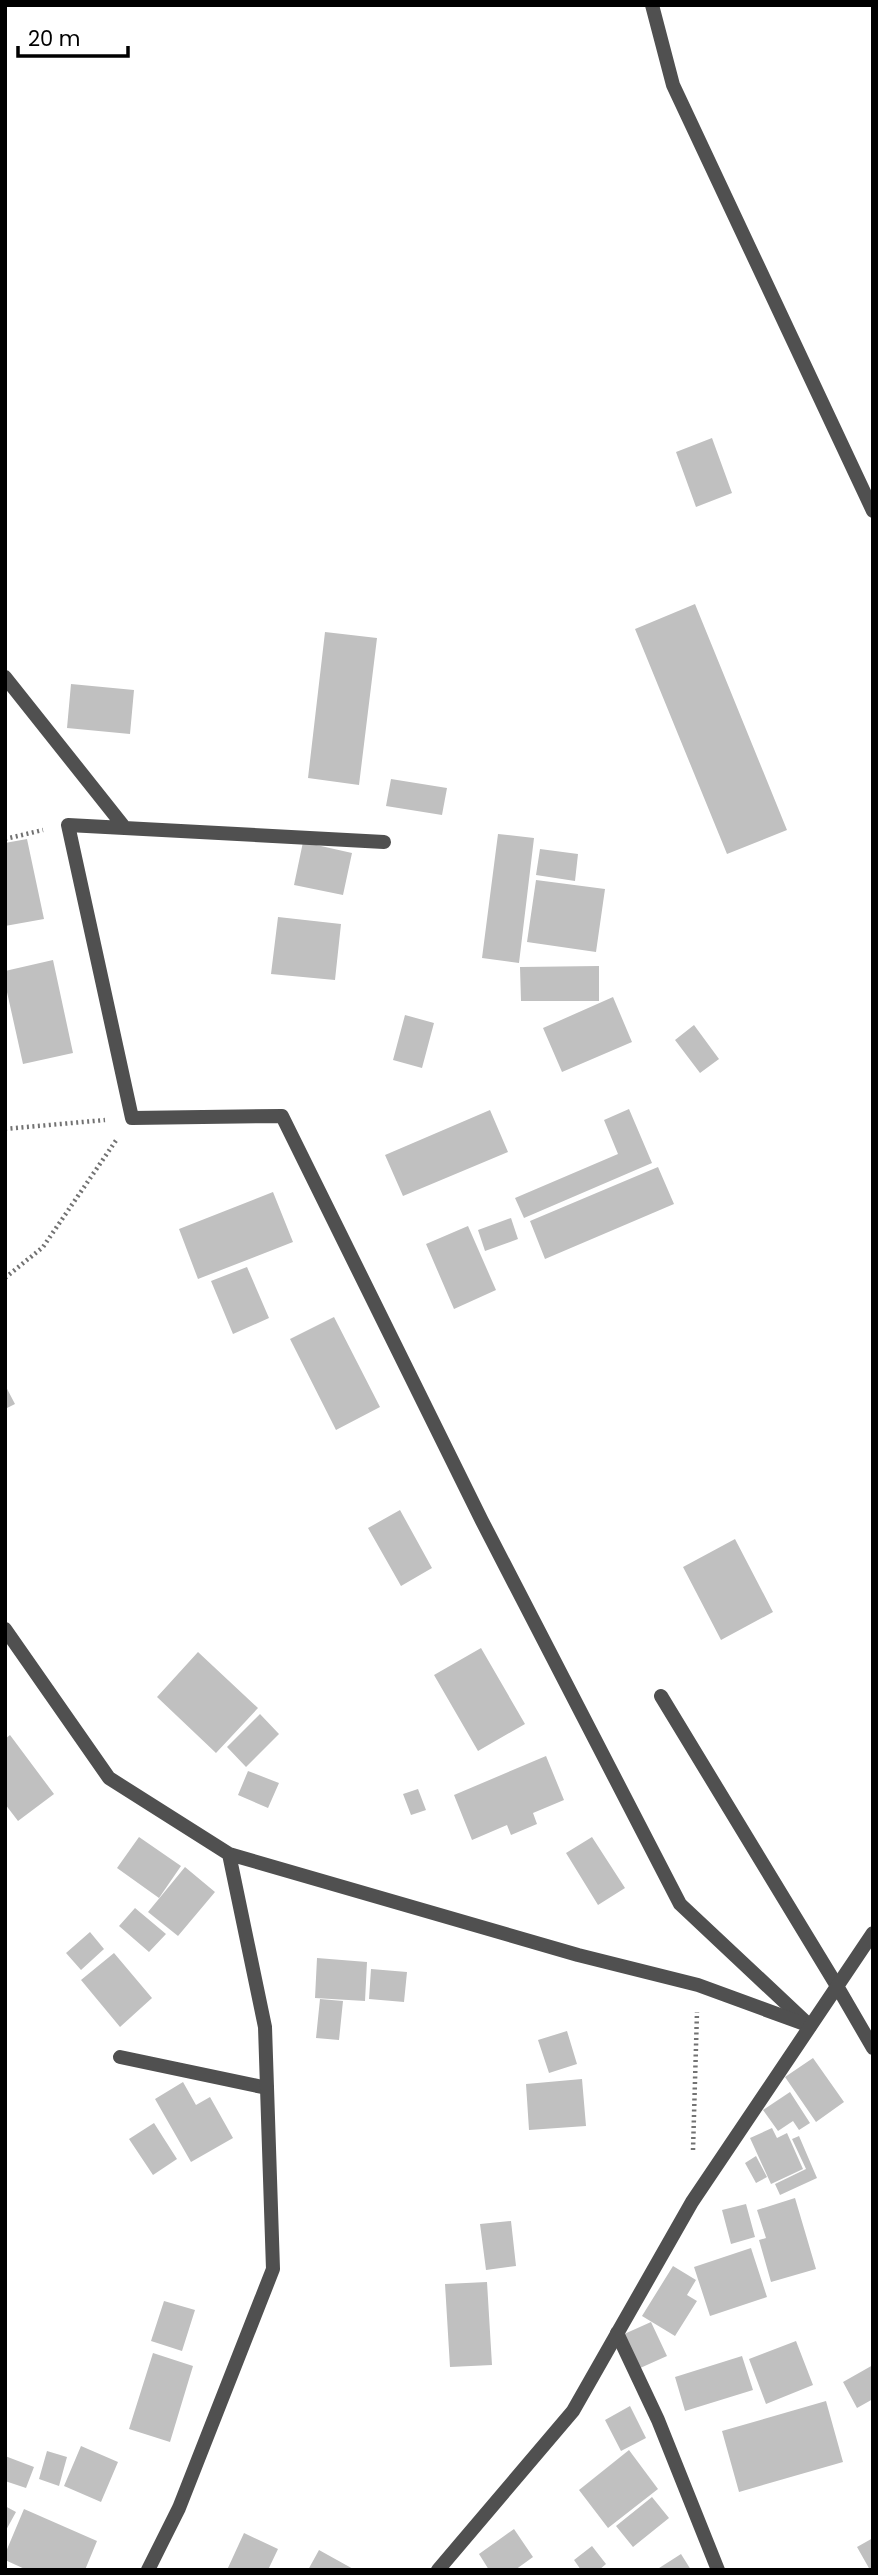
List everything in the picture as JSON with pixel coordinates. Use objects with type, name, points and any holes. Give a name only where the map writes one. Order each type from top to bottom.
[{"type":"street","points":[[652,5],[673,85],[873,511]]},
{"type":"street","points":[[5,677],[125,828]]},
{"type":"street","points":[[384,842],[68,825],[132,1118],[282,1116],[482,1521],[680,1905],[810,2026]]},
{"type":"street","points":[[5,1629],[108,1778],[229,1854],[578,1955],[698,1985],[810,2026]]},
{"type":"street","points":[[661,1696],[873,2049]]},
{"type":"street","points":[[148,2570],[180,2508],[273,2269],[265,2027],[229,1854]]},
{"type":"street","points":[[438,2570],[572,2411],[692,2202],[873,1933]]},
{"type":"street","points":[[120,2057],[267,2088]]},
{"type":"street","points":[[617,2333],[658,2420],[718,2570]]},
{"type":"path","points":[[5,839],[68,825]]},
{"type":"path","points":[[5,1129],[132,1118]]},
{"type":"path","points":[[5,1278],[43,1247],[132,1118]]},
{"type":"path","points":[[692,2202],[698,1985]]},
{"type":"building","points":[[712,438],[732,493],[696,507],[676,452]]},
{"type":"building","points":[[695,604],[787,830],[727,854],[635,629]]},
{"type":"building","points":[[325,632],[377,638],[359,785],[308,778]]},
{"type":"building","points":[[71,684],[134,690],[130,734],[67,728]]},
{"type":"building","points":[[391,779],[447,788],[442,815],[386,806]]},
{"type":"building","points":[[498,834],[534,838],[519,963],[482,958]]},
{"type":"building","points":[[27,839],[44,919],[5,926],[5,843]]},
{"type":"building","points":[[303,842],[352,853],[343,895],[294,885]]},
{"type":"building","points":[[540,849],[578,854],[575,881],[536,875]]},
{"type":"building","points":[[536,880],[605,889],[596,952],[527,942]]},
{"type":"building","points":[[278,917],[341,924],[335,980],[271,974]]},
{"type":"building","points":[[53,960],[73,1053],[23,1064],[5,983],[5,971]]},
{"type":"building","points":[[599,966],[599,1001],[521,1001],[520,967]]},
{"type":"building","points":[[613,997],[632,1042],[562,1072],[543,1028]]},
{"type":"building","points":[[405,1015],[434,1023],[422,1068],[393,1060]]},
{"type":"building","points":[[694,1025],[719,1059],[700,1073],[675,1040]]},
{"type":"building","points":[[629,1109],[652,1163],[524,1218],[515,1198],[618,1154],[604,1120]]},
{"type":"building","points":[[490,1110],[508,1152],[403,1196],[385,1155]]},
{"type":"building","points":[[658,1167],[674,1204],[545,1259],[530,1221]]},
{"type":"building","points":[[273,1192],[293,1242],[198,1279],[179,1229]]},
{"type":"building","points":[[511,1218],[518,1239],[485,1251],[478,1230]]},
{"type":"building","points":[[468,1226],[496,1290],[454,1309],[426,1244]]},
{"type":"building","points":[[247,1267],[269,1318],[233,1334],[211,1281]]},
{"type":"building","points":[[334,1317],[380,1407],[336,1430],[290,1339]]},
{"type":"building","points":[[5,1385],[15,1404],[5,1409]]},
{"type":"building","points":[[400,1510],[432,1568],[401,1586],[368,1528]]},
{"type":"building","points":[[735,1539],[773,1612],[721,1640],[683,1567]]},
{"type":"building","points":[[481,1648],[525,1724],[478,1751],[434,1675]]},
{"type":"building","points":[[198,1652],[258,1708],[216,1753],[157,1697]]},
{"type":"building","points":[[260,1714],[279,1734],[246,1767],[227,1747]]},
{"type":"building","points":[[10,1735],[54,1794],[18,1821],[5,1804],[5,1739]]},
{"type":"building","points":[[546,1756],[564,1800],[533,1813],[537,1824],[511,1835],[507,1825],[472,1840],[454,1795]]},
{"type":"building","points":[[248,1771],[279,1783],[268,1808],[238,1795]]},
{"type":"building","points":[[418,1789],[426,1810],[411,1815],[403,1794]]},
{"type":"building","points":[[139,1837],[181,1866],[159,1898],[117,1868]]},
{"type":"building","points":[[592,1837],[625,1888],[598,1905],[566,1853]]},
{"type":"building","points":[[185,1867],[215,1892],[178,1936],[148,1912]]},
{"type":"building","points":[[135,1908],[166,1934],[149,1952],[119,1926]]},
{"type":"building","points":[[90,1932],[104,1949],[81,1970],[66,1953]]},
{"type":"building","points":[[114,1953],[152,1998],[120,2027],[81,1980]]},
{"type":"building","points":[[317,1958],[367,1962],[365,2001],[315,1998]]},
{"type":"building","points":[[371,1969],[407,1972],[404,2002],[369,1999]]},
{"type":"building","points":[[320,1999],[343,2001],[339,2040],[316,2038]]},
{"type":"building","points":[[567,2031],[577,2064],[549,2073],[538,2040]]},
{"type":"building","points":[[813,2058],[844,2102],[816,2122],[785,2077]]},
{"type":"building","points":[[582,2079],[586,2126],[529,2130],[526,2084]]},
{"type":"building","points":[[183,2082],[196,2105],[210,2097],[233,2138],[191,2162],[155,2099]]},
{"type":"building","points":[[790,2092],[810,2123],[799,2130],[793,2121],[778,2131],[763,2110]]},
{"type":"building","points":[[154,2123],[177,2159],[153,2175],[129,2139]]},
{"type":"building","points":[[772,2128],[777,2138],[787,2133],[803,2169],[771,2184],[750,2138]]},
{"type":"building","points":[[799,2136],[817,2178],[780,2195],[775,2184],[806,2169],[792,2139]]},
{"type":"building","points":[[756,2156],[767,2177],[756,2183],[745,2163]]},
{"type":"building","points":[[795,2198],[816,2269],[771,2282],[759,2240],[766,2238],[757,2210]]},
{"type":"building","points":[[746,2204],[755,2237],[731,2244],[722,2210]]},
{"type":"building","points":[[511,2221],[516,2266],[486,2270],[480,2224]]},
{"type":"building","points":[[751,2248],[767,2297],[710,2316],[694,2267]]},
{"type":"building","points":[[673,2266],[696,2280],[687,2295],[697,2301],[675,2336],[642,2316]]},
{"type":"building","points":[[487,2282],[492,2365],[450,2367],[445,2284]]},
{"type":"building","points":[[164,2301],[195,2310],[182,2351],[151,2341]]},
{"type":"building","points":[[651,2322],[667,2356],[638,2369],[622,2335]]},
{"type":"building","points":[[796,2341],[813,2385],[766,2404],[749,2359]]},
{"type":"building","points":[[153,2353],[193,2366],[170,2442],[129,2429]]},
{"type":"building","points":[[742,2356],[753,2390],[685,2411],[675,2377]]},
{"type":"building","points":[[873,2365],[873,2399],[857,2408],[843,2382]]},
{"type":"building","points":[[826,2401],[843,2462],[739,2492],[722,2431]]},
{"type":"building","points":[[630,2406],[646,2438],[621,2451],[605,2420]]},
{"type":"building","points":[[81,2446],[118,2462],[101,2502],[64,2486]]},
{"type":"building","points":[[629,2450],[658,2489],[608,2528],[579,2490]]},
{"type":"building","points":[[47,2451],[67,2457],[59,2486],[39,2479]]},
{"type":"building","points":[[5,2456],[34,2467],[26,2488],[5,2481]]},
{"type":"building","points":[[652,2497],[669,2518],[633,2547],[616,2526]]},
{"type":"building","points":[[5,2506],[16,2512],[5,2532]]},
{"type":"building","points":[[24,2509],[97,2541],[85,2570],[27,2570],[5,2560]]},
{"type":"building","points":[[514,2529],[533,2557],[515,2570],[489,2570],[479,2554]]},
{"type":"building","points":[[244,2533],[278,2549],[268,2570],[227,2570]]},
{"type":"building","points":[[873,2538],[873,2570],[870,2570],[857,2547]]},
{"type":"building","points":[[592,2546],[606,2564],[599,2570],[581,2570],[574,2560]]},
{"type":"building","points":[[319,2550],[355,2570],[308,2570]]},
{"type":"building","points":[[681,2554],[691,2570],[656,2570]]}]
